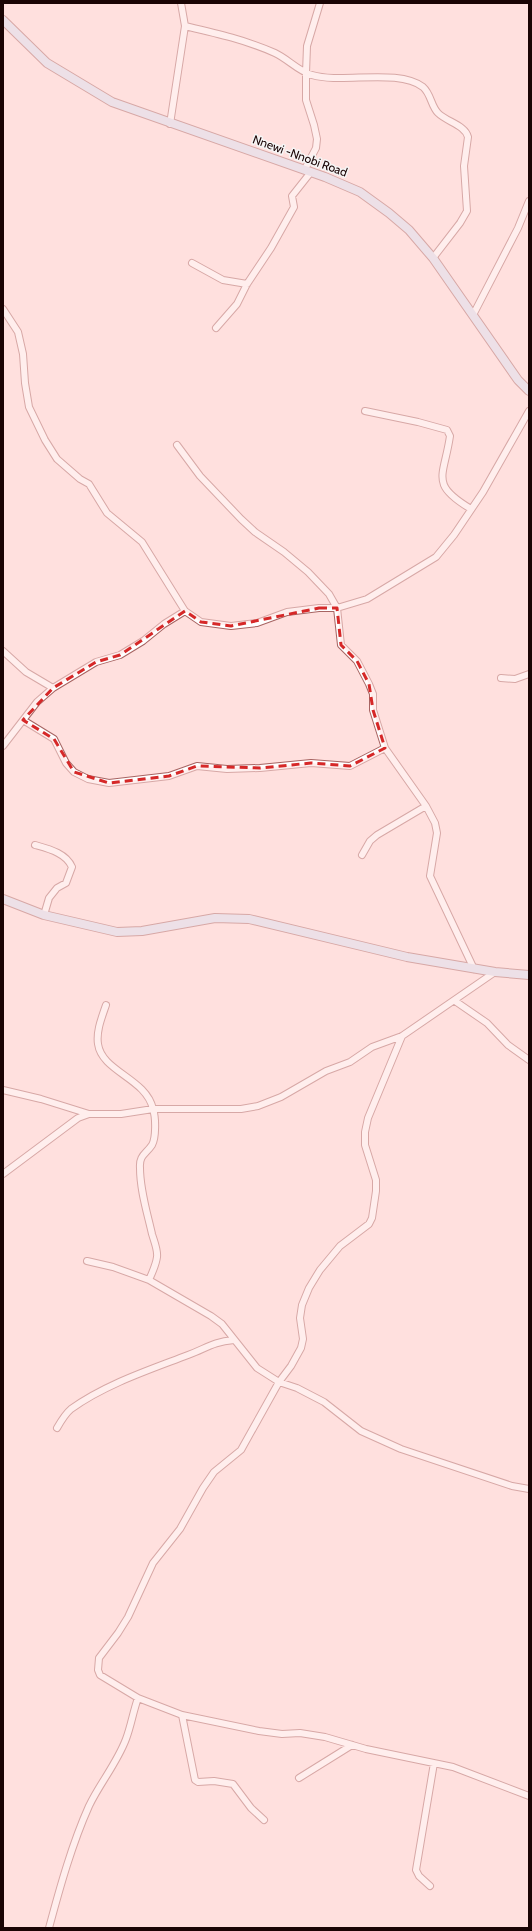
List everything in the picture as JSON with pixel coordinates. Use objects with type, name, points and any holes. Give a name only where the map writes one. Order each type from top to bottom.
[{"type":"main road","name":"Nnewi -Nnobi Road","points":[[3,20],[47,64],[73,81],[112,102],[170,124],[308,170],[360,192],[409,230],[433,258],[518,380],[529,391]]},
{"type":"main road","points":[[3,900],[44,915],[117,932],[142,931],[215,918],[249,919],[406,957],[495,972],[529,975]]},
{"type":"street","points":[[170,124],[184,26],[181,3]]},
{"type":"street","points":[[216,328],[237,304],[247,284],[271,248],[294,207],[292,196],[308,170],[316,148],[317,139],[306,100],[306,73],[307,46],[320,3]]},
{"type":"street","points":[[184,26],[220,34],[263,49],[286,59],[306,73],[321,76],[353,78],[389,78],[415,84],[428,92],[437,113],[467,133],[468,137],[464,182],[467,198],[467,212],[433,258]]},
{"type":"street","points":[[473,315],[518,228],[529,201]]},
{"type":"street","points":[[192,263],[223,280],[247,284]]},
{"type":"street","points":[[3,309],[18,332],[23,354],[25,383],[29,407],[45,440],[57,459],[80,479],[89,484],[107,513],[142,542],[186,612],[201,622],[231,626],[256,623],[287,612],[319,608],[337,608],[367,599],[436,557],[472,509],[529,412]]},
{"type":"street","points":[[365,411],[387,417],[407,419],[447,430],[450,436],[442,468],[443,484],[455,499],[472,509]]},
{"type":"street","points":[[177,445],[200,476],[242,519],[255,532],[284,552],[308,572],[329,594],[337,608],[341,645],[357,661],[369,684],[373,694],[372,710],[385,748],[426,806],[435,823],[437,833],[430,876],[474,968]]},
{"type":"street","points":[[3,746],[37,702],[53,688],[96,662],[120,655],[143,641],[164,624],[186,612]]},
{"type":"street","points":[[3,651],[26,672],[53,688]]},
{"type":"street","points":[[501,678],[515,679],[529,674]]},
{"type":"street","points":[[23,720],[54,740],[66,763],[74,772],[88,779],[109,782],[168,776],[197,766],[227,769],[260,768],[311,763],[350,766],[385,748]]},
{"type":"street","points":[[362,855],[370,841],[377,835],[426,806]]},
{"type":"street","points":[[35,845],[60,854],[68,860],[72,868],[66,883],[57,888],[49,898],[44,915]]},
{"type":"street","points":[[3,1090],[41,1099],[89,1114],[121,1114],[153,1109],[241,1109],[258,1106],[281,1097],[326,1071],[350,1062],[372,1047],[402,1036],[455,1001],[495,972]]},
{"type":"street","points":[[455,1001],[487,1023],[508,1045],[529,1060]]},
{"type":"street","points":[[106,1005],[98,1036],[98,1043],[102,1057],[114,1068],[129,1076],[144,1092],[153,1109],[154,1138],[152,1144],[142,1154],[139,1161],[143,1195],[157,1255],[149,1280]]},
{"type":"street","points":[[402,1036],[368,1118],[365,1132],[365,1145],[376,1180],[372,1218],[369,1224],[340,1246],[320,1270],[309,1288],[302,1305],[300,1318],[303,1339],[301,1348],[292,1366],[279,1382],[241,1450],[214,1472],[203,1488],[180,1529],[153,1563],[128,1617],[99,1658],[97,1666],[100,1675],[138,1698],[182,1715],[259,1731],[282,1734],[300,1733],[319,1736],[469,1772],[484,1780],[529,1796]]},
{"type":"street","points":[[3,1174],[78,1118],[89,1114]]},
{"type":"street","points":[[87,1261],[113,1267],[149,1280],[211,1316],[222,1324],[257,1368],[279,1382],[297,1388],[324,1402],[361,1431],[401,1449],[505,1484],[529,1489]]},
{"type":"street","points":[[57,1428],[64,1415],[71,1409],[102,1391],[130,1378],[192,1354],[212,1343],[234,1340]]},
{"type":"street","points":[[49,1928],[87,1813],[101,1783],[118,1758],[126,1739],[138,1698]]},
{"type":"street","points":[[182,1715],[195,1780],[198,1782],[214,1781],[233,1784],[251,1808],[264,1820]]},
{"type":"street","points":[[299,1778],[352,1745]]},
{"type":"street","points":[[430,1886],[419,1876],[416,1870],[434,1763]]},
{"type":"highlighted area","points":[[319,608],[337,608],[341,645],[357,661],[369,684],[373,710],[385,748],[350,766],[311,763],[260,768],[197,766],[169,776],[109,783],[74,772],[54,739],[23,720],[53,688],[96,662],[120,655],[185,611],[201,622],[231,626]]}]
